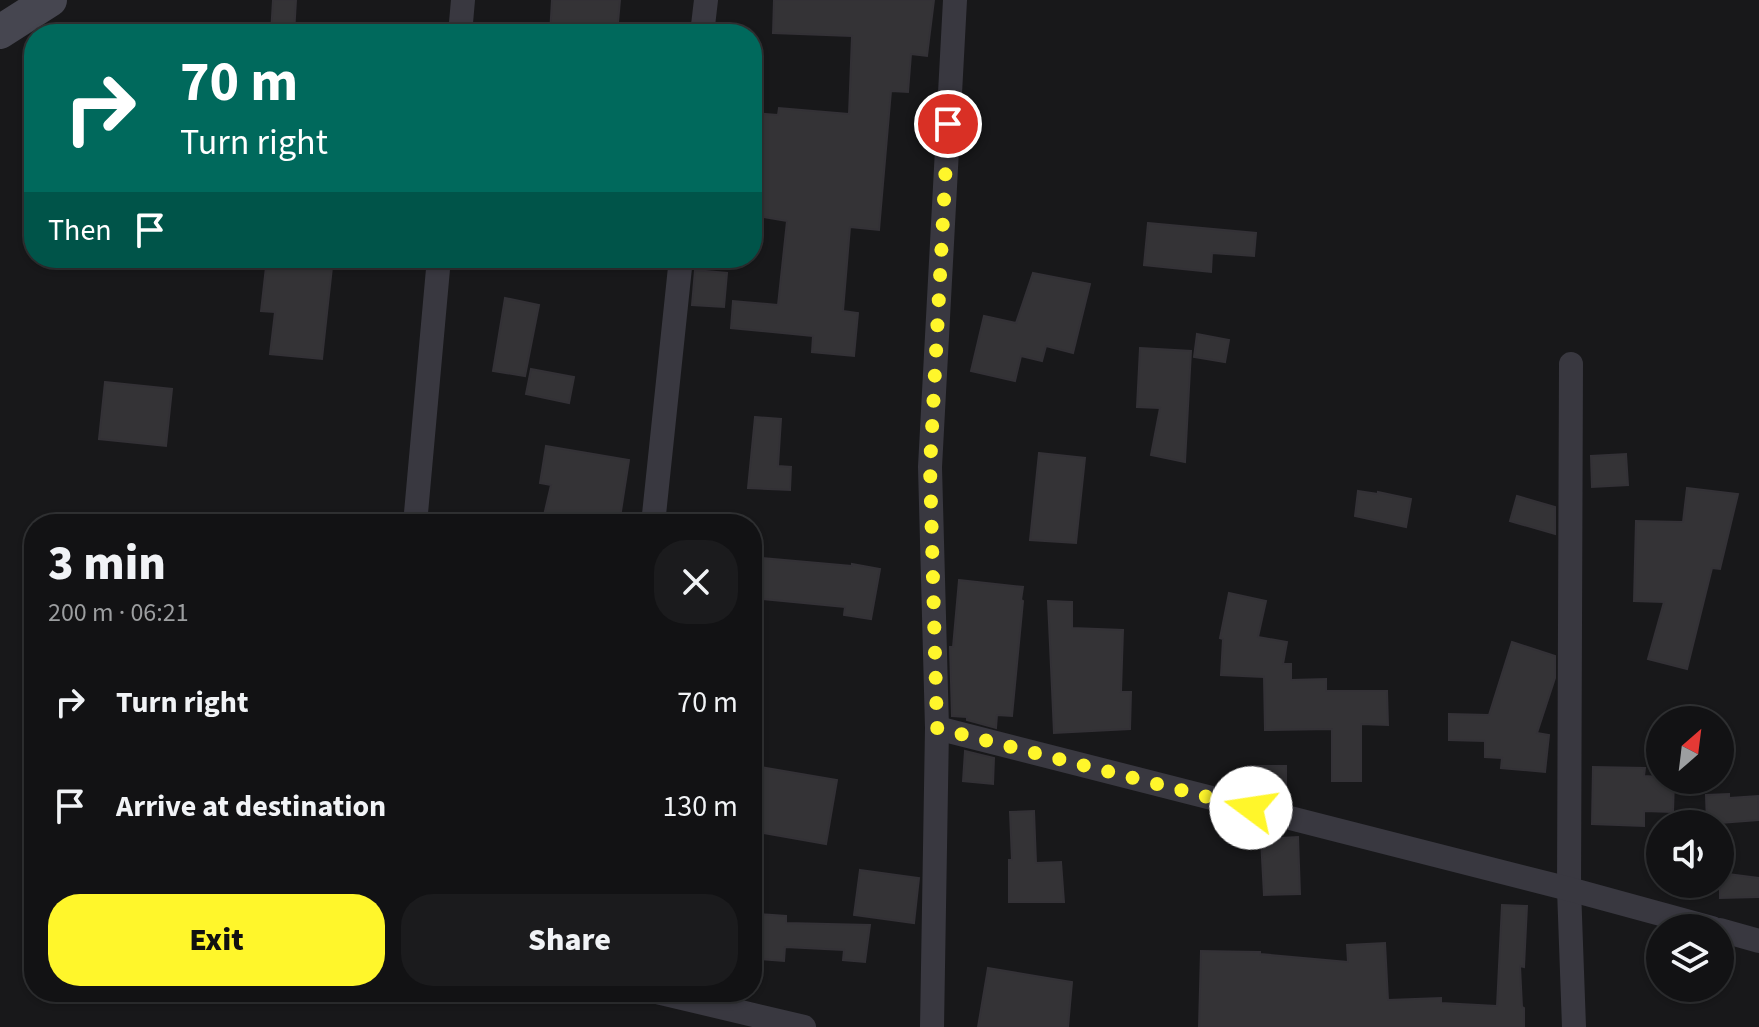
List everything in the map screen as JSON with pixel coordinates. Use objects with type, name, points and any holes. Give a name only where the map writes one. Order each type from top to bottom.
[{"type":"main road","points":[[0,32],[50,0]]},
{"type":"street","points":[[461,24],[463,0]]},
{"type":"street","points":[[703,24],[706,0]]},
{"type":"street","points":[[932,1027],[937,728],[930,467],[955,0]]},
{"type":"street","points":[[416,514],[438,268]]},
{"type":"street","points":[[654,514],[680,268]]},
{"type":"street","points":[[1571,364],[1569,889],[1574,1027]]},
{"type":"street","points":[[937,728],[1661,914]]},
{"type":"street","points":[[1734,934],[1759,941]]},
{"type":"street","points":[[699,1002],[804,1027]]},
{"type":"building","points":[[273,0],[296,0],[295,24],[272,24]]},
{"type":"building","points":[[552,0],[620,0],[618,24],[551,24]]},
{"type":"building","points":[[774,0],[934,0],[927,56],[911,54],[908,92],[891,91],[879,230],[850,227],[843,311],[858,313],[854,356],[812,352],[813,336],[731,328],[733,301],[778,305],[787,221],[762,217],[762,114],[778,115],[779,108],[849,114],[852,36],[773,33]]},
{"type":"building","points":[[1148,223],[1256,233],[1254,256],[1212,253],[1211,272],[1144,265]]},
{"type":"building","points":[[266,268],[332,268],[322,359],[270,354],[275,312],[261,311]]},
{"type":"building","points":[[695,270],[727,273],[724,307],[692,305]]},
{"type":"building","points":[[1033,273],[1090,284],[1073,353],[1046,346],[1042,361],[1021,356],[1015,381],[971,371],[984,316],[1016,323]]},
{"type":"building","points":[[505,298],[539,305],[525,376],[493,371]]},
{"type":"building","points":[[1197,334],[1229,340],[1225,362],[1194,357]]},
{"type":"building","points":[[1140,348],[1191,351],[1185,462],[1151,455],[1160,408],[1137,407]]},
{"type":"building","points":[[531,369],[574,377],[569,403],[526,394]]},
{"type":"building","points":[[105,382],[172,389],[166,446],[99,439]]},
{"type":"building","points":[[755,417],[781,419],[778,466],[791,467],[790,490],[748,488]]},
{"type":"building","points":[[546,446],[629,460],[621,514],[544,514],[551,485],[540,483]]},
{"type":"building","points":[[1039,453],[1085,458],[1076,543],[1030,540]]},
{"type":"building","points":[[1626,454],[1628,485],[1592,487],[1591,456]]},
{"type":"building","points":[[1687,488],[1738,494],[1720,569],[1712,568],[1687,669],[1648,659],[1664,602],[1634,601],[1636,521],[1683,522]]},
{"type":"building","points":[[1358,491],[1411,499],[1406,527],[1355,516]]},
{"type":"building","points":[[1517,496],[1555,507],[1555,534],[1510,521]]},
{"type":"building","points":[[762,558],[880,569],[871,619],[844,615],[845,607],[762,599]]},
{"type":"building","points":[[959,580],[1023,587],[1012,716],[997,715],[996,728],[967,720],[967,717],[952,716],[950,647],[953,647]]},
{"type":"building","points":[[1229,593],[1266,601],[1258,637],[1287,642],[1283,664],[1291,664],[1291,680],[1326,679],[1326,691],[1387,691],[1388,725],[1361,724],[1361,781],[1332,781],[1332,729],[1265,730],[1264,677],[1221,675],[1223,639],[1220,638]]},
{"type":"building","points":[[1048,601],[1072,602],[1072,628],[1123,630],[1121,692],[1131,692],[1130,729],[1054,733]]},
{"type":"building","points":[[1512,642],[1555,656],[1555,678],[1537,733],[1549,735],[1545,772],[1501,768],[1502,758],[1485,757],[1485,741],[1449,740],[1449,714],[1489,715]]},
{"type":"building","points":[[965,751],[994,758],[993,784],[963,781]]},
{"type":"building","points":[[1248,766],[1286,766],[1286,794],[1248,792]]},
{"type":"building","points":[[762,767],[837,780],[826,844],[762,833]]},
{"type":"building","points":[[1593,767],[1645,768],[1646,794],[1674,794],[1673,810],[1644,811],[1644,826],[1592,824]]},
{"type":"building","points":[[1729,794],[1729,798],[1758,796],[1759,820],[1734,822],[1734,810],[1707,810],[1706,795]]},
{"type":"building","points":[[1034,811],[1036,863],[1061,862],[1064,902],[1009,902],[1009,860],[1012,860],[1010,812]]},
{"type":"building","points":[[1298,837],[1300,894],[1264,895],[1261,839]]},
{"type":"building","points":[[860,870],[919,878],[914,923],[854,915]]},
{"type":"building","points":[[1734,875],[1759,878],[1759,897],[1734,898]]},
{"type":"building","points":[[1502,905],[1527,906],[1524,967],[1520,966],[1524,1027],[1199,1027],[1201,951],[1260,952],[1348,962],[1347,945],[1385,943],[1388,1000],[1441,998],[1441,1003],[1497,1006]]},
{"type":"building","points":[[762,914],[786,916],[786,923],[870,925],[865,962],[843,960],[844,950],[785,947],[784,961],[762,959]]},
{"type":"building","points":[[988,968],[1072,982],[1068,1027],[978,1027]]},
{"type":"route","points":[[948,124],[930,467],[937,728],[1251,808]]}]
